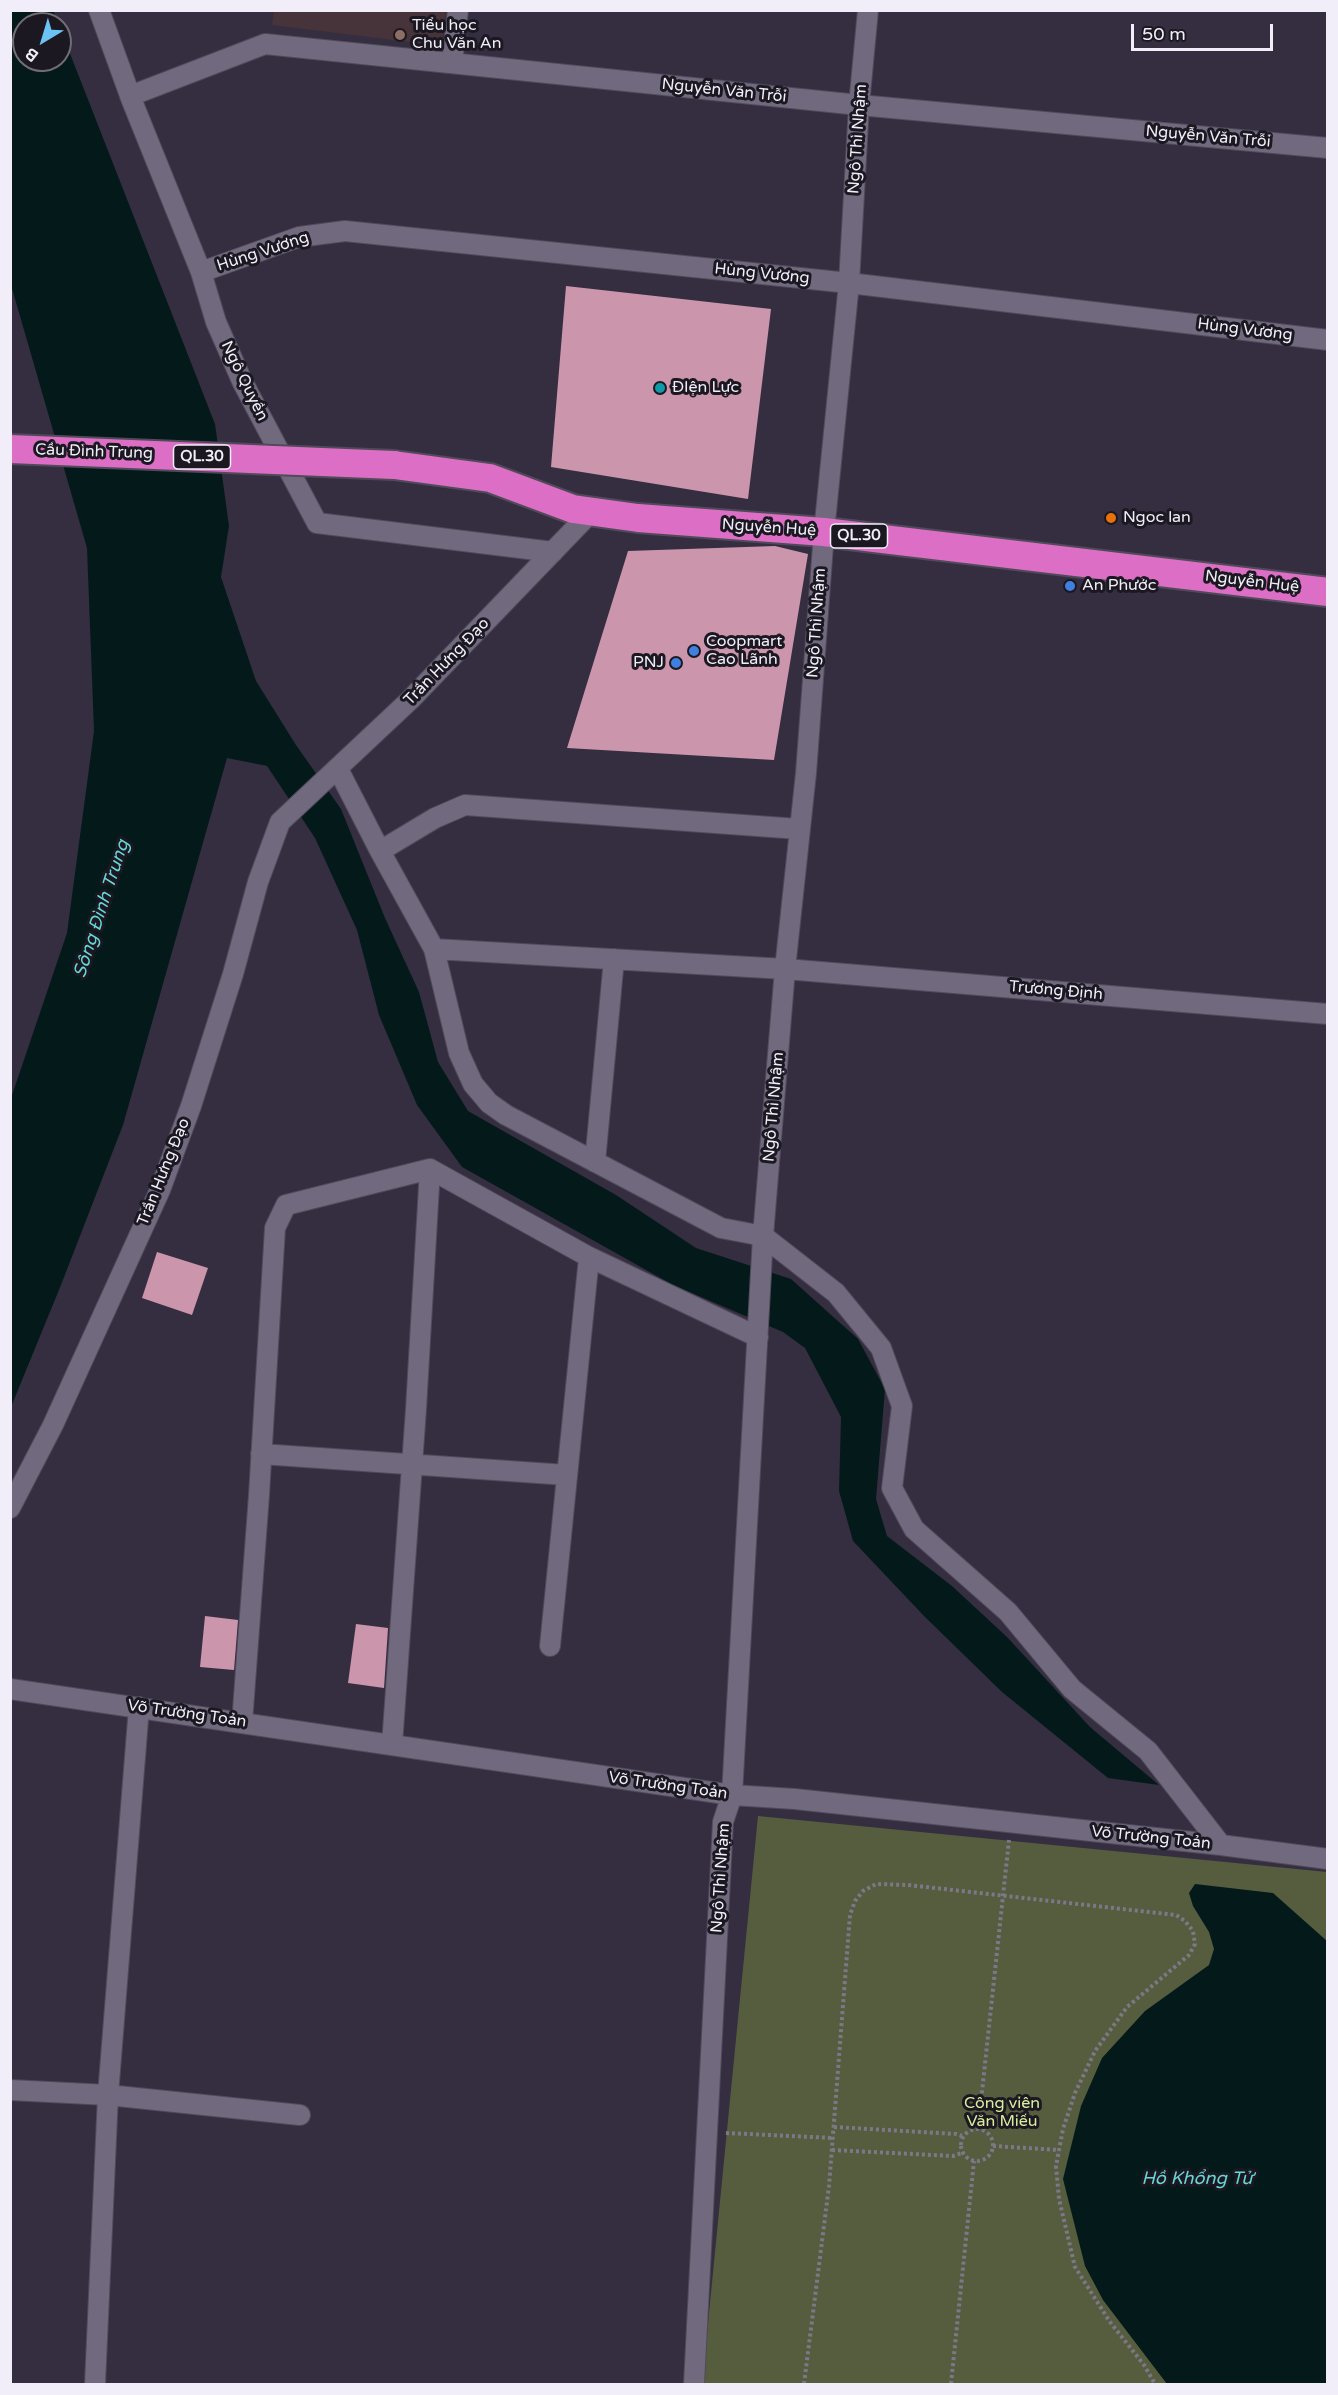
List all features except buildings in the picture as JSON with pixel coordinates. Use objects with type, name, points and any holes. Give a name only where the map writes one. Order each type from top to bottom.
[{"type":"highway","name":"Cầu Đình Trung","points":[[10,449],[394,465]]},
{"type":"highway","name":"Nguyễn Huệ","points":[[394,465],[490,478],[573,508],[592,511],[682,522],[824,532],[1328,592]]},
{"type":"street","name":"Ngô Quyền","points":[[99,10],[130,96],[201,272],[216,322],[242,381],[317,523],[553,552]]},
{"type":"street","points":[[453,63],[458,10]]},
{"type":"street","name":"Ngô Thì Nhậm","points":[[694,2385],[723,1822],[732,1795],[763,1236],[785,969],[806,772],[824,532],[849,283],[859,105],[868,10]]},
{"type":"street","name":"Nguyễn Văn Trỗi","points":[[130,96],[265,44],[859,105],[1328,148]]},
{"type":"street","name":"Hùng Vương","points":[[201,272],[299,237],[345,231],[849,283],[1328,340]]},
{"type":"street","name":"Trần Hưng Đạo","points":[[10,1508],[53,1425],[160,1190],[190,1106],[233,974],[258,882],[280,822],[410,700],[592,511]]},
{"type":"street","points":[[338,769],[434,949],[459,1053],[473,1084],[489,1103],[506,1115],[595,1162],[722,1228],[763,1236],[836,1293],[881,1348],[902,1406],[892,1488],[914,1529],[1008,1612],[1072,1689],[1148,1751],[1221,1845]]},
{"type":"street","points":[[380,851],[435,818],[465,805],[799,829]]},
{"type":"street","name":"Trương Định","points":[[434,949],[785,969],[1328,1014]]},
{"type":"street","points":[[595,1162],[614,959]]},
{"type":"street","points":[[392,1745],[430,1169]]},
{"type":"street","points":[[242,1722],[275,1228],[286,1205],[430,1169],[589,1257],[758,1337]]},
{"type":"street","points":[[550,1646],[589,1257]]},
{"type":"street","points":[[261,1454],[567,1475]]},
{"type":"street","name":"Võ Trường Toản","points":[[10,1689],[732,1795],[795,1799],[1327,1856]]},
{"type":"street","points":[[95,2385],[108,2095],[139,1707]]},
{"type":"street","points":[[10,2090],[108,2095],[300,2115]]},
{"type":"path","points":[[978,2129],[1010,1823]]},
{"type":"path","points":[[804,2385],[832,2150],[850,1915],[855,1901],[863,1891],[876,1884],[908,1885],[1176,1915],[1193,1931],[1195,1944],[1189,1955],[1127,2007],[1095,2051],[1075,2093],[1063,2129],[1056,2166],[1059,2199],[1075,2267],[1110,2322],[1144,2365],[1155,2385]]},
{"type":"path","points":[[834,2127],[962,2136]]},
{"type":"path","points":[[971,2129],[978,2129],[987,2132],[993,2141],[993,2146],[985,2159],[974,2161],[962,2153],[960,2142],[962,2136],[971,2129]]},
{"type":"path","points":[[707,2132],[833,2138]]},
{"type":"path","points":[[993,2146],[1059,2150]]},
{"type":"path","points":[[832,2150],[953,2156],[962,2153]]},
{"type":"path","points":[[951,2385],[974,2161]]},
{"type":"shaded area","name":"Tiểu học Chu Văn An","points":[[274,10],[446,11],[442,46],[272,25]]},
{"type":"green space","name":"Công viên Văn Miếu","points":[[758,1816],[1327,1872],[1327,2384],[702,2384]]},
{"type":"water","name":"Sông Đình Trung","points":[[53,10],[54,12],[12,12],[12,72],[72,72],[72,59],[215,424],[229,526],[221,577],[256,681],[296,745],[341,809],[385,918],[419,992],[438,1062],[468,1111],[616,1195],[696,1248],[791,1279],[858,1339],[885,1389],[876,1499],[887,1536],[952,1586],[1007,1637],[1090,1727],[1159,1785],[1108,1778],[1002,1692],[924,1616],[853,1541],[839,1491],[841,1417],[805,1348],[783,1332],[673,1285],[462,1167],[417,1105],[379,1015],[357,930],[315,838],[267,766],[227,758],[123,1125],[11,1407],[11,1098],[67,933],[94,731],[87,548],[11,285],[11,11]]},
{"type":"water","name":"Hồ Khổng Tử","points":[[1195,1884],[1273,1893],[1327,1941],[1327,2384],[1167,2384],[1103,2300],[1085,2266],[1063,2179],[1081,2106],[1102,2058],[1145,2011],[1209,1965],[1214,1949],[1209,1932],[1193,1906],[1189,1893]]},
{"type":"place","name":"Tiểu học Chu Văn An","points":[[400,35]]},
{"type":"place","name":"ĐIện Lực","points":[[660,388]]},
{"type":"place","name":"Ngoc lan","points":[[1111,518]]},
{"type":"place","name":"An Phước","points":[[1070,586]]},
{"type":"place","name":"Coopmart Cao Lãnh","points":[[694,651]]},
{"type":"place","name":"PNJ","points":[[676,663]]}]
